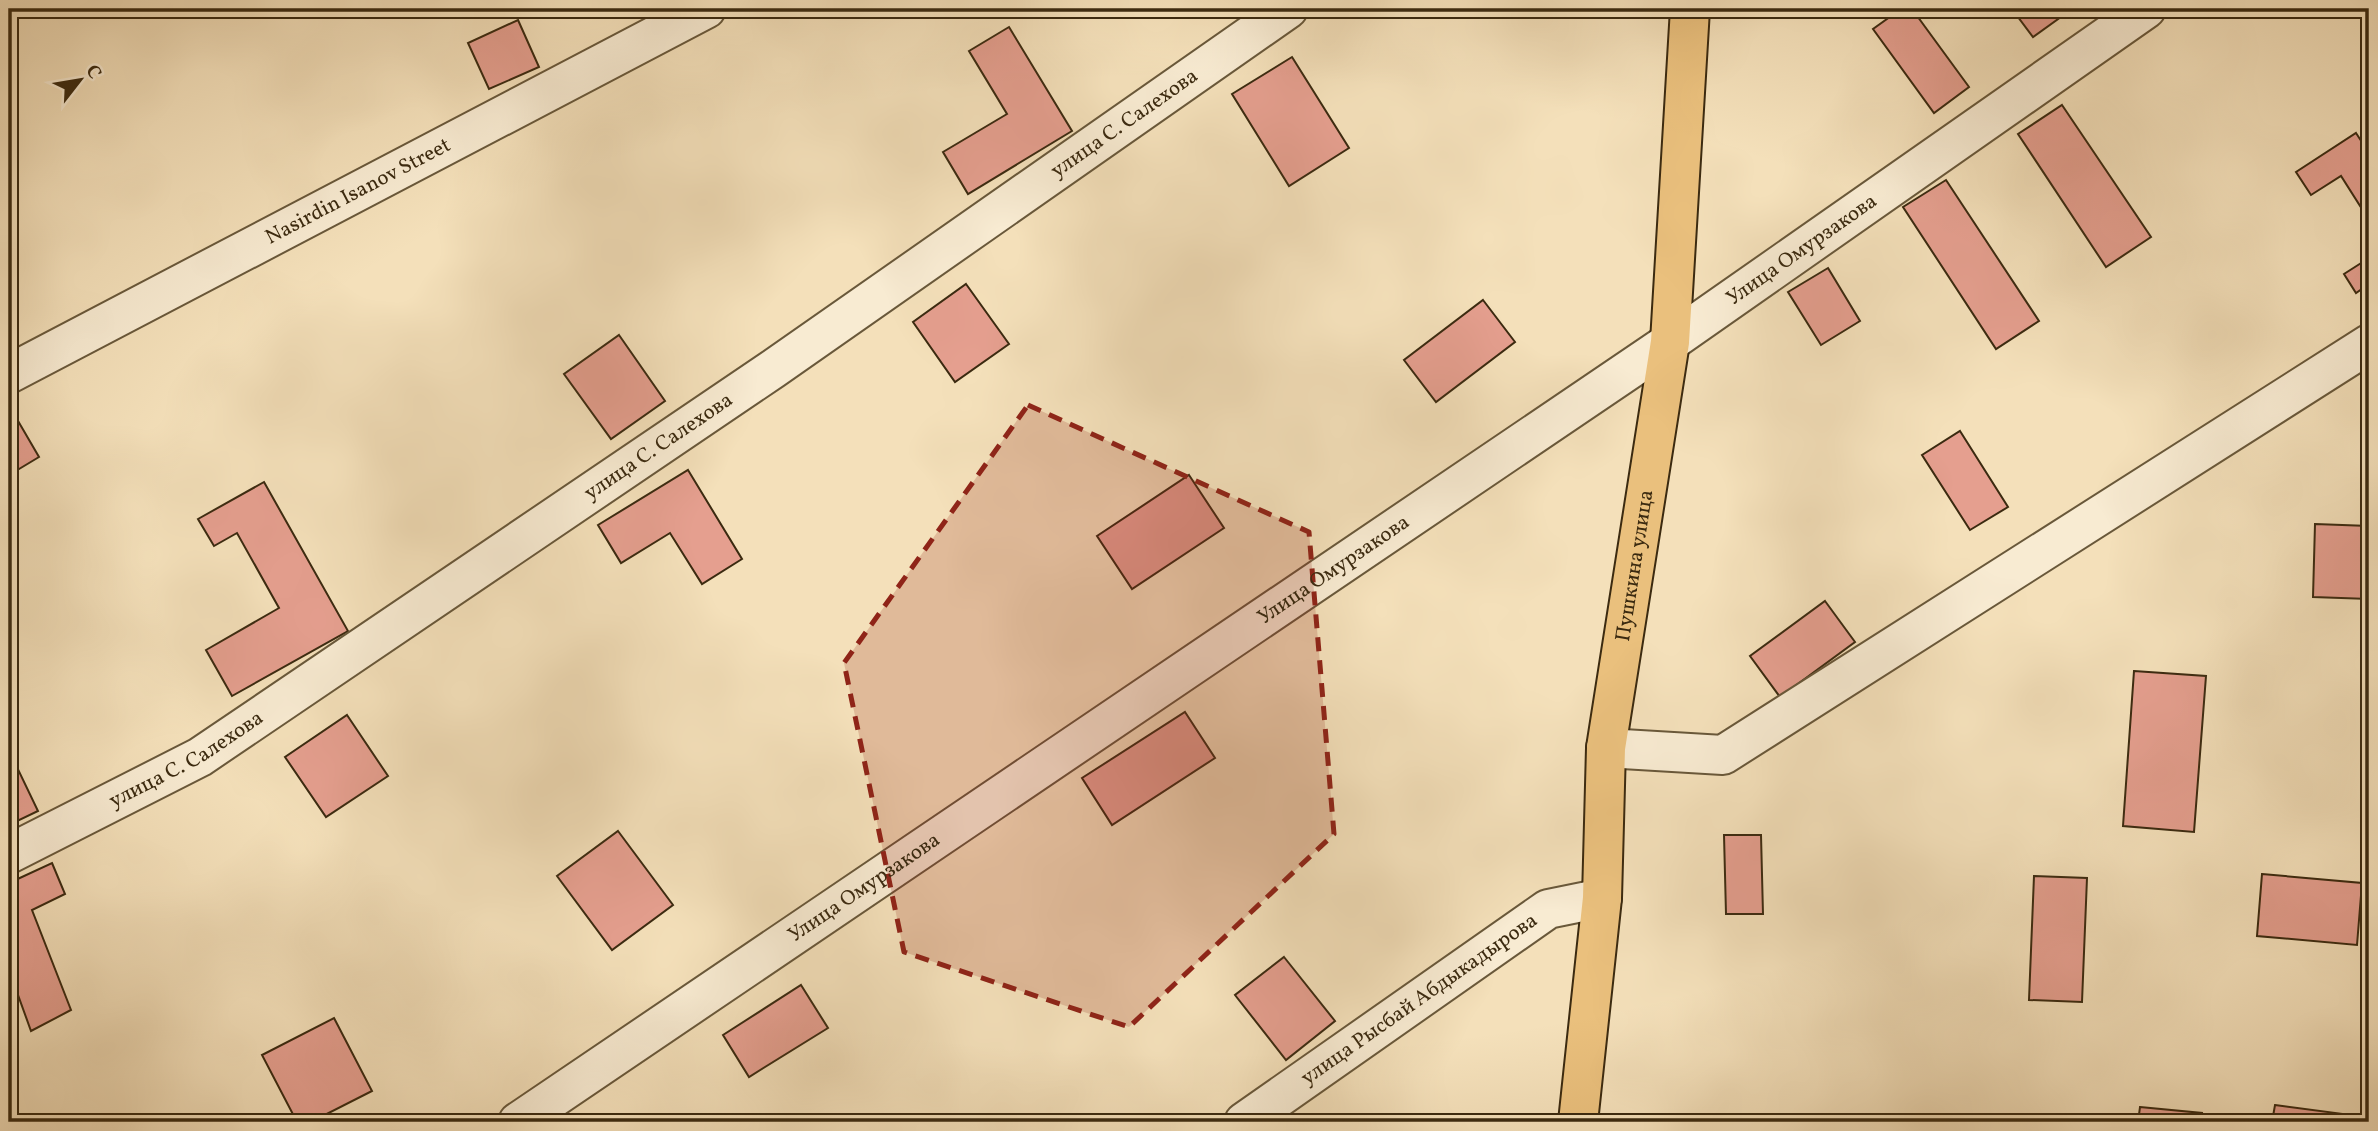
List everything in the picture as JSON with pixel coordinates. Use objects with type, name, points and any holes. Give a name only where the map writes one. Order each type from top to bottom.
[{"type":"highway","name":"Пушкина улица","points":[[1578,1122],[1602,898],[1606,748],[1670,342],[1690,9]]},
{"type":"street","name":"Nasirdin Isanov Street","points":[[9,374],[706,9]]},
{"type":"street","name":"улица С. Салехова","points":[[9,854],[200,757],[773,369],[1288,9]]},
{"type":"street","name":"Улица Омурзакова","points":[[518,1122],[1670,342],[2146,9]]},
{"type":"street","points":[[1606,748],[1723,755],[2369,344]]},
{"type":"street","name":"улица Рысбай Абдыкадырова","points":[[1244,1122],[1548,909],[1602,898]]},
{"type":"highlighted area","points":[[1028,405],[1309,532],[1334,834],[1129,1027],[904,952],[844,663]]},
{"type":"building","points":[[1901,9],[1912,9],[1969,87],[1934,113],[1873,29]]},
{"type":"building","points":[[2012,9],[2072,9],[2033,37]]},
{"type":"building","points":[[518,20],[539,67],[489,89],[468,43]]},
{"type":"building","points":[[1009,27],[1072,131],[968,194],[943,152],[1007,114],[969,51]]},
{"type":"building","points":[[1292,57],[1349,148],[1289,186],[1232,94]]},
{"type":"building","points":[[2062,105],[2151,237],[2106,267],[2018,134]]},
{"type":"building","points":[[2356,133],[2369,153],[2369,220],[2341,176],[2311,195],[2296,172]]},
{"type":"building","points":[[1946,180],[2039,321],[1996,349],[1903,207]]},
{"type":"building","points":[[2369,258],[2369,284],[2356,293],[2344,274]]},
{"type":"building","points":[[1828,268],[1860,321],[1821,345],[1788,292]]},
{"type":"building","points":[[966,284],[1009,344],[955,382],[913,322]]},
{"type":"building","points":[[1483,300],[1515,342],[1436,402],[1404,360]]},
{"type":"building","points":[[619,335],[665,401],[611,439],[564,374]]},
{"type":"building","points":[[14,414],[39,457],[9,475],[9,418]]},
{"type":"building","points":[[1960,431],[2008,507],[1970,530],[1922,455]]},
{"type":"building","points":[[688,470],[742,559],[702,584],[670,533],[621,563],[598,525]]},
{"type":"building","points":[[1189,475],[1224,528],[1132,589],[1097,536]]},
{"type":"building","points":[[264,482],[348,631],[232,696],[206,650],[279,608],[237,533],[214,546],[198,519]]},
{"type":"building","points":[[2315,524],[2369,526],[2369,599],[2313,597]]},
{"type":"building","points":[[1825,601],[1855,642],[1780,697],[1750,656]]},
{"type":"building","points":[[2134,671],[2206,676],[2194,832],[2123,826]]},
{"type":"building","points":[[1185,712],[1215,758],[1112,825],[1082,778]]},
{"type":"building","points":[[347,715],[388,776],[326,817],[285,757]]},
{"type":"building","points":[[14,761],[38,811],[9,825],[9,764]]},
{"type":"building","points":[[618,831],[673,905],[612,950],[557,876]]},
{"type":"building","points":[[1724,835],[1761,835],[1763,914],[1726,914]]},
{"type":"building","points":[[52,863],[65,894],[32,910],[71,1010],[31,1031],[9,970],[9,883]]},
{"type":"building","points":[[2262,874],[2362,883],[2357,945],[2257,936]]},
{"type":"building","points":[[2034,876],[2087,878],[2082,1002],[2029,1000]]},
{"type":"building","points":[[1284,957],[1335,1021],[1286,1060],[1235,995]]},
{"type":"building","points":[[801,985],[828,1028],[749,1077],[723,1035]]},
{"type":"building","points":[[334,1018],[372,1091],[311,1122],[297,1122],[262,1055]]},
{"type":"building","points":[[2275,1105],[2351,1115],[2350,1122],[2272,1122]]},
{"type":"building","points":[[2140,1107],[2202,1113],[2201,1122],[2138,1122]]}]
